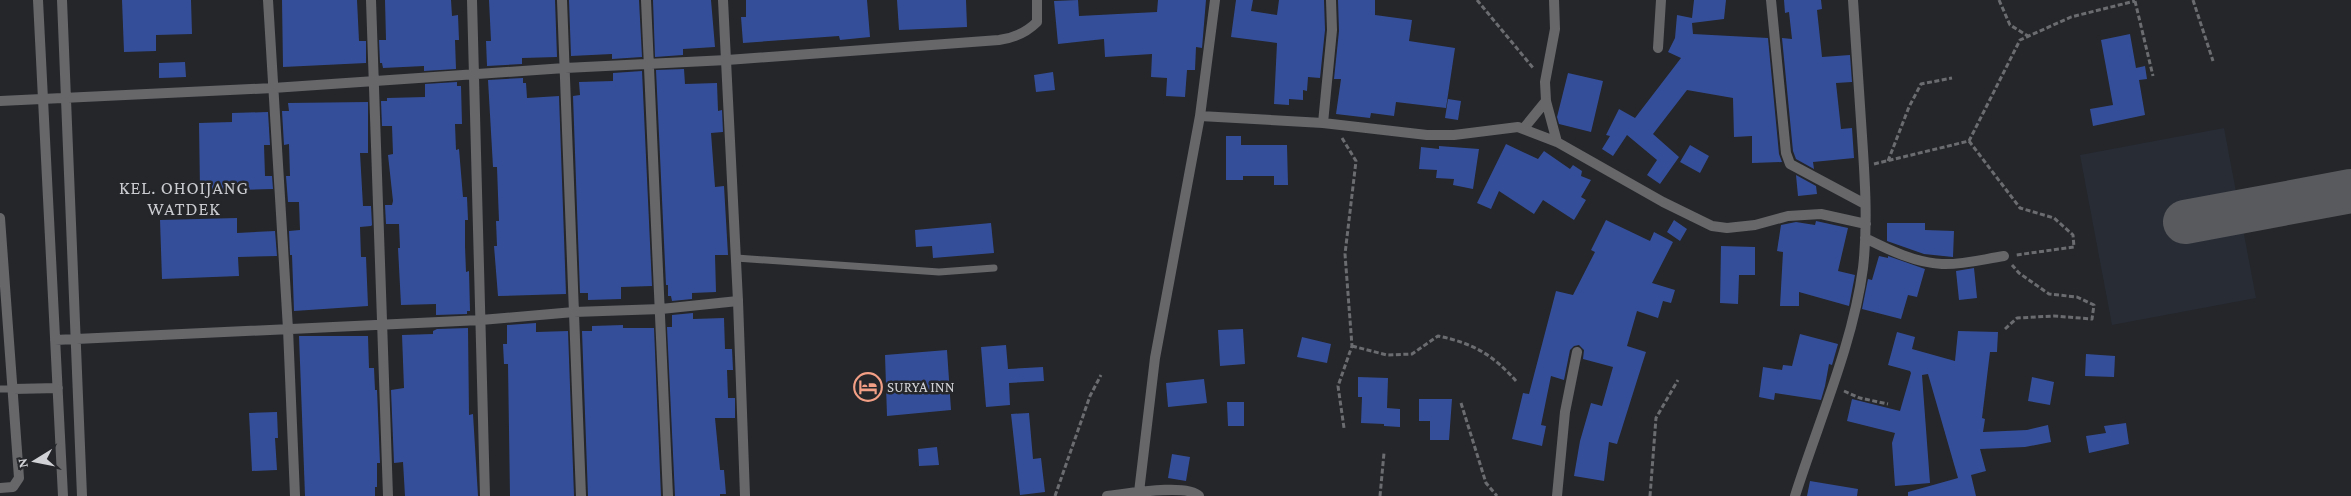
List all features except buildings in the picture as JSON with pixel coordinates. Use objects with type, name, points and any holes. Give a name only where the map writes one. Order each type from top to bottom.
[{"type":"street","points":[[38,0],[63,496]]},
{"type":"street","points":[[62,0],[82,496]]},
{"type":"street","points":[[268,0],[288,329],[295,496]]},
{"type":"street","points":[[371,0],[388,496]]},
{"type":"street","points":[[472,0],[485,496]]},
{"type":"street","points":[[562,0],[582,496]]},
{"type":"street","points":[[646,0],[668,496]]},
{"type":"street","points":[[723,0],[738,301],[745,496]]},
{"type":"street","points":[[0,101],[274,88],[565,68],[727,60],[1007,39],[1030,29],[1037,22],[1038,0]]},
{"type":"street","points":[[1139,492],[1155,358],[1200,116],[1215,0]]},
{"type":"street","points":[[1322,123],[1332,30],[1331,0]]},
{"type":"street","points":[[1554,0],[1555,29],[1545,82],[1546,101],[1557,142]]},
{"type":"street","points":[[1658,48],[1661,0]]},
{"type":"street","points":[[1771,0],[1786,153],[1790,164],[1796,169],[1865,204]]},
{"type":"street","points":[[1795,496],[1857,302],[1866,238],[1864,166],[1853,0]]},
{"type":"street","points":[[1524,128],[1546,101]]},
{"type":"street","points":[[1200,116],[1322,123],[1427,135],[1454,135],[1518,126],[1557,142],[1663,202],[1712,226],[1727,228],[1755,225],[1788,216],[1821,214],[1866,224]]},
{"type":"street","points":[[0,218],[2,272],[19,478],[13,487],[0,488]]},
{"type":"street","points":[[1866,238],[1888,249],[1933,263],[1950,264],[2004,256]]},
{"type":"street","points":[[55,340],[481,320],[574,312],[661,309],[738,301]]},
{"type":"street","points":[[1557,496],[1565,412],[1577,352]]},
{"type":"street","points":[[13,389],[58,388]]},
{"type":"street","points":[[1107,496],[1139,492],[1190,491],[1200,496]]},
{"type":"lane","points":[[736,258],[939,272],[994,268]]},
{"type":"lane","points":[[0,389],[13,389]]},
{"type":"path","points":[[1477,0],[1545,82]]},
{"type":"path","points":[[1999,0],[2010,25],[2029,36]]},
{"type":"path","points":[[1864,166],[1969,141],[2020,40],[2071,17],[2135,0],[2154,76]]},
{"type":"path","points":[[2193,0],[2213,61]]},
{"type":"path","points":[[1888,161],[1909,107],[1921,84],[1952,78]]},
{"type":"path","points":[[1334,125],[1356,161],[1345,254],[1352,346],[1338,386],[1344,428]]},
{"type":"path","points":[[1969,141],[2020,208],[2054,218],[2073,235],[2074,247],[2004,256]]},
{"type":"path","points":[[2004,256],[2019,273],[2049,294],[2077,297],[2094,305],[2092,319],[2054,316],[2017,318],[2005,329]]},
{"type":"path","points":[[1352,346],[1387,355],[1412,354],[1438,336],[1464,341],[1499,362],[1516,381]]},
{"type":"path","points":[[1055,496],[1090,396],[1101,375]]},
{"type":"path","points":[[1650,496],[1656,418],[1678,380]]},
{"type":"path","points":[[1832,385],[1860,398],[1888,404]]},
{"type":"path","points":[[1461,403],[1486,483],[1497,496]]},
{"type":"path","points":[[1380,496],[1384,453]]},
{"type":"shaded area","points":[[2224,128],[2256,298],[2112,325],[2080,155]]},
{"type":"taxiway","points":[[2185,222],[2351,191]]},
{"type":"place","name":"SURYA INN","points":[[868,387]]},
{"type":"district","name":"KEL. OHOIJANG WATDEK","points":[[184,198]]}]
